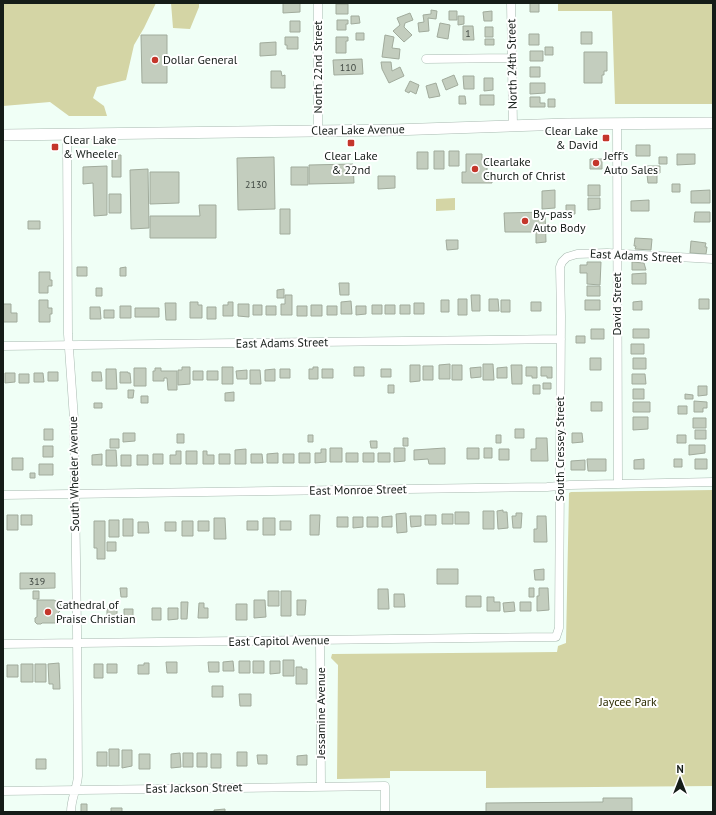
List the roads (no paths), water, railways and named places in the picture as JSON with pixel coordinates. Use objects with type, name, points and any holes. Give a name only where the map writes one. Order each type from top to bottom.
[{"type":"main road","name":"Clear Lake Avenue","points":[[3,136],[713,123]]},
{"type":"street","name":"North 22nd Street","points":[[318,3],[318,131]]},
{"type":"street","name":"North 24th Street","points":[[511,3],[513,126]]},
{"type":"street","points":[[426,59],[512,58]]},
{"type":"street","name":"David Street","points":[[617,124],[616,254],[618,484]]},
{"type":"street","name":"South Wheeler Avenue","points":[[67,135],[70,346],[74,419],[78,773],[71,802],[71,812]]},
{"type":"street","name":"East Adams Street","points":[[562,262],[567,257],[577,254],[616,254],[713,259]]},
{"type":"street","name":"South Cressey Street","points":[[556,637],[559,628],[560,267],[562,262]]},
{"type":"street","name":"East Adams Street","points":[[3,346],[561,339]]},
{"type":"street","name":"East Monroe Street","points":[[3,495],[75,495],[713,482]]},
{"type":"street","name":"East Capitol Avenue","points":[[3,644],[556,637]]},
{"type":"street","name":"Jessamine Avenue","points":[[320,641],[321,786]]},
{"type":"street","name":"East Jackson Street","points":[[3,791],[385,786],[385,812]]},
{"type":"place","name":"Dollar General","points":[[155,60]]},
{"type":"place","name":"Clear Lake & David","points":[[606,138]]},
{"type":"place","name":"Clear Lake & 22nd","points":[[351,143]]},
{"type":"place","name":"Clear Lake & Wheeler","points":[[55,147]]},
{"type":"place","name":"Jeff's Auto Sales","points":[[596,163]]},
{"type":"place","name":"Clearlake Church of Christ","points":[[475,169]]},
{"type":"place","name":"By-pass Auto Body","points":[[525,221]]},
{"type":"place","name":"Cathedral of Praise Christian","points":[[48,612]]},
{"type":"park label","name":"Jaycee Park","points":[[628,702]]}]
